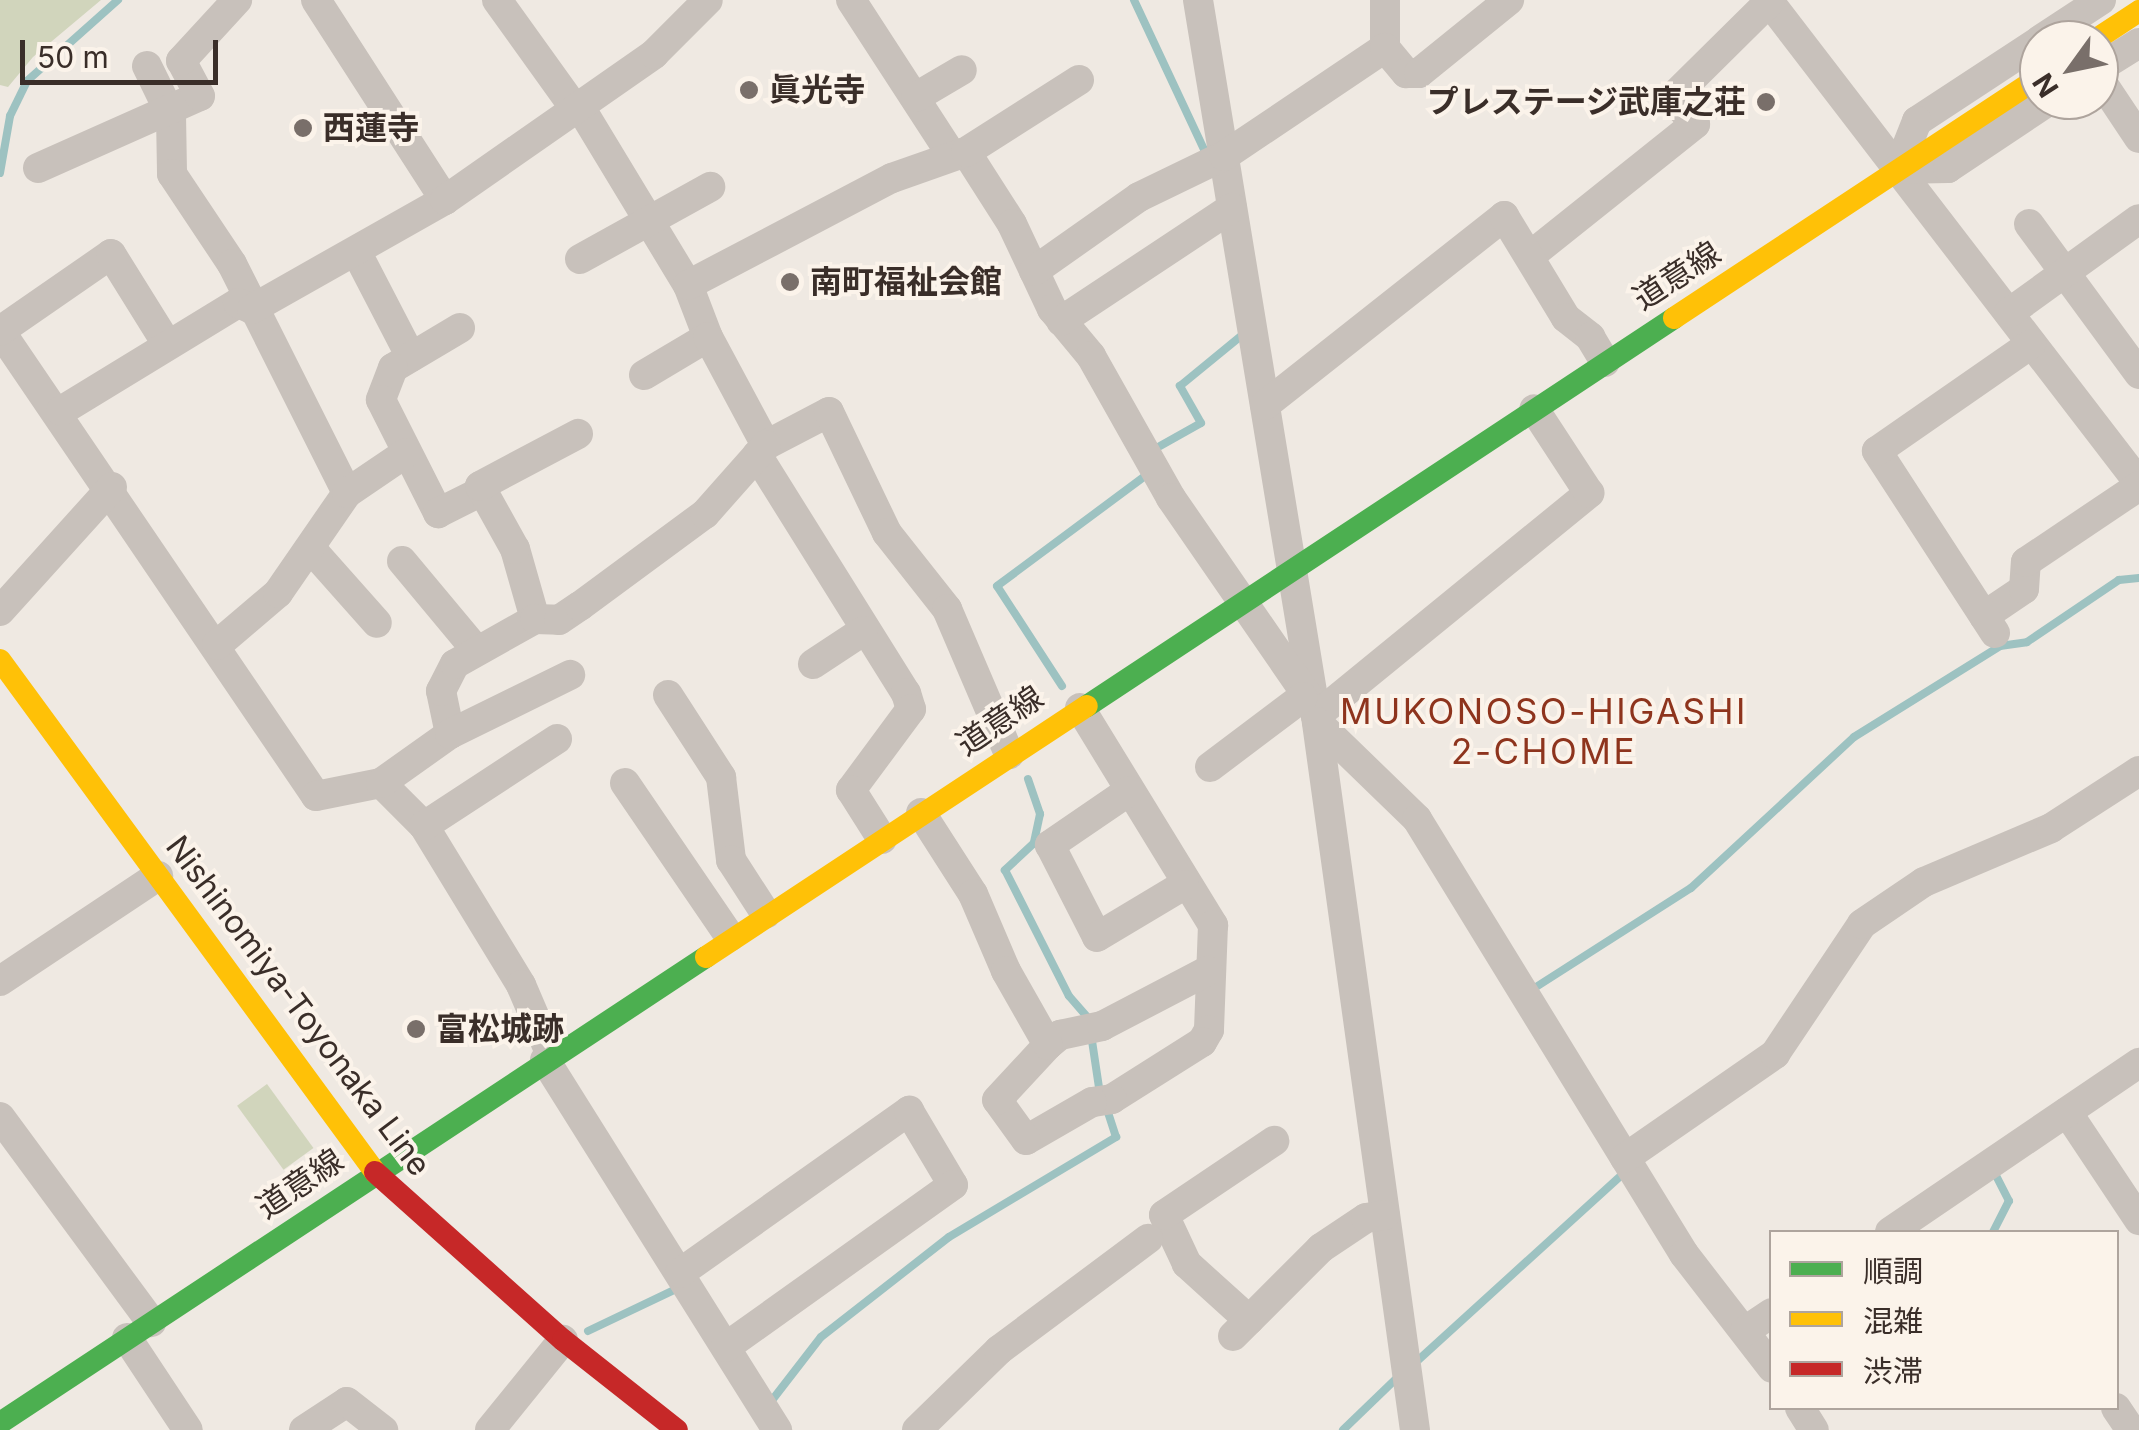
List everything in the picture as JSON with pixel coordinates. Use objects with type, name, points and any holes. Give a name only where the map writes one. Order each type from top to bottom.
[{"type":"street","points":[[38,168],[169,106],[200,96],[180,61],[237,0]]},
{"type":"street","points":[[316,0],[445,200]]},
{"type":"street","points":[[498,0],[578,109],[650,220],[688,286],[762,450],[911,709],[850,790],[882,839]]},
{"type":"street","points":[[252,310],[445,200],[654,54],[708,0]]},
{"type":"street","points":[[851,0],[958,153],[1062,321],[1091,356],[1239,602],[1312,710],[1417,820],[1684,1254],[1769,1364]]},
{"type":"street","points":[[1198,0],[1292,569],[1385,1214],[1409,1426]]},
{"type":"street","points":[[1385,0],[1386,48],[1406,73],[1419,73],[1509,0]]},
{"type":"street","points":[[2070,20],[2101,0]]},
{"type":"street","points":[[1531,255],[1695,124],[1672,98],[1769,1],[2139,484],[2026,562],[2024,588],[1989,624],[1877,451],[2031,344]]},
{"type":"street","points":[[1034,271],[1139,197],[1224,156],[1386,48]]},
{"type":"street","points":[[1898,169],[1917,121],[2019,54]]},
{"type":"street","points":[[147,66],[169,106],[172,174],[232,264],[347,492]]},
{"type":"street","points":[[916,97],[962,70]]},
{"type":"street","points":[[688,286],[958,153],[1079,80]]},
{"type":"street","name":"道意線","points":[[0,1423],[2019,90]]},
{"type":"street","points":[[2119,108],[2139,138]]},
{"type":"street","points":[[1898,169],[1948,168],[2020,120]]},
{"type":"street","points":[[580,259],[710,187]]},
{"type":"street","points":[[1062,321],[1232,208]]},
{"type":"street","points":[[1265,404],[1504,216],[1566,318],[1590,337],[1605,362]]},
{"type":"street","points":[[2009,313],[2139,219]]},
{"type":"street","points":[[2029,224],[2139,374]]},
{"type":"street","points":[[357,253],[410,357]]},
{"type":"street","points":[[168,344],[110,254],[0,331],[112,487],[316,796],[381,784],[450,734],[570,675]]},
{"type":"street","points":[[61,412],[238,303],[252,310]]},
{"type":"street","points":[[460,328],[392,368],[381,400],[438,513],[482,491]]},
{"type":"street","points":[[644,375],[708,337]]},
{"type":"street","points":[[1210,767],[1312,710],[1589,493],[1534,409]]},
{"type":"street","points":[[450,734],[444,678],[478,651],[535,619],[559,620],[580,606],[705,514],[762,450],[829,412],[887,532],[947,609],[1009,754]]},
{"type":"street","points":[[535,619],[515,549],[480,486],[578,434]]},
{"type":"street","points":[[218,644],[278,592],[313,550],[347,492],[406,453]]},
{"type":"street","points":[[0,610],[112,487]]},
{"type":"street","points":[[313,550],[377,623]]},
{"type":"street","points":[[402,561],[478,651]]},
{"type":"street","points":[[813,664],[864,632]]},
{"type":"street","name":"Nishinomiya-Toyonaka Line","points":[[0,660],[375,1174],[562,1340],[676,1430]]},
{"type":"street","points":[[668,695],[721,776],[731,860],[766,914]]},
{"type":"street","points":[[1080,708],[1184,885],[1213,926],[1206,971],[1209,1030],[1202,1042],[1112,1099],[1092,1102],[1026,1140],[996,1100],[1048,1045],[1060,1035],[1102,1026],[1206,971]]},
{"type":"street","points":[[424,826],[557,739]]},
{"type":"street","points":[[1624,1158],[1776,1054],[1862,924],[1924,882],[2051,828],[2139,772]]},
{"type":"street","points":[[625,783],[730,938]]},
{"type":"street","points":[[381,784],[424,826],[521,985],[548,1058],[777,1430]]},
{"type":"street","points":[[1129,791],[1050,845],[1098,936],[1184,885]]},
{"type":"street","points":[[921,812],[974,894],[1006,971],[1048,1045]]},
{"type":"street","points":[[0,981],[158,876]]},
{"type":"street","points":[[1893,1230],[2139,1063]]},
{"type":"street","points":[[680,1273],[909,1112],[954,1185],[726,1346]]},
{"type":"street","points":[[2067,1112],[2139,1220]]},
{"type":"street","points":[[0,1117],[139,1330],[188,1430]]},
{"type":"street","points":[[1274,1141],[1203,1176],[1164,1215],[1187,1264],[1241,1328],[1320,1248],[1366,1218],[1385,1214]]},
{"type":"street","points":[[917,1430],[1000,1350],[1148,1239]]},
{"type":"street","points":[[1744,1331],[1769,1314]]},
{"type":"street","points":[[490,1430],[562,1340]]},
{"type":"street","points":[[304,1430],[348,1402],[383,1430]]},
{"type":"green space","points":[[0,0],[101,0],[33,57],[8,87],[0,85]]},
{"type":"green space","points":[[267,1084],[313,1148],[284,1170],[237,1106]]},
{"type":"waterway","points":[[0,173],[10,116],[27,81],[118,0]]},
{"type":"waterway","points":[[1134,0],[1207,156]]},
{"type":"waterway","points":[[1160,446],[1201,423],[1180,386],[1241,336]]},
{"type":"waterway","points":[[1062,686],[997,586],[1145,476]]},
{"type":"waterway","points":[[1536,987],[1691,888],[1854,737],[2000,646],[2027,642],[2119,580],[2139,578]]},
{"type":"waterway","points":[[1028,779],[1040,814],[1034,843],[1005,870],[1069,996],[1090,1020]]},
{"type":"waterway","points":[[1091,1034],[1100,1094]]},
{"type":"waterway","points":[[773,1399],[821,1337],[949,1237],[1116,1137],[1106,1106]]},
{"type":"waterway","points":[[1415,1363],[1626,1171]]},
{"type":"waterway","points":[[1994,1171],[2009,1201],[1994,1230]]},
{"type":"waterway","points":[[588,1331],[676,1289]]},
{"type":"waterway","points":[[1343,1430],[1400,1375]]},
{"type":"traffic: fast","points":[[1087,706],[1674,318]]},
{"type":"traffic: fast","points":[[0,1423],[706,957]]},
{"type":"traffic: slow","points":[[2119,24],[2139,11]]},
{"type":"traffic: slow","points":[[1674,318],[2019,90]]},
{"type":"traffic: slow","points":[[0,660],[375,1172]]},
{"type":"traffic: slow","points":[[706,957],[1087,706]]},
{"type":"traffic: jam","points":[[375,1172],[563,1340],[677,1430]]},
{"type":"place","name":"眞光寺","points":[[749,90]]},
{"type":"place","name":"プレステージ武庫之荘","points":[[1766,102]]},
{"type":"place","name":"西蓮寺","points":[[303,128]]},
{"type":"place","name":"南町福祉会館","points":[[790,282]]},
{"type":"place","name":"富松城跡","points":[[416,1029]]},
{"type":"district","name":"MUKONOSO-HIGASHI 2-CHOME","points":[[1544,731]]}]
